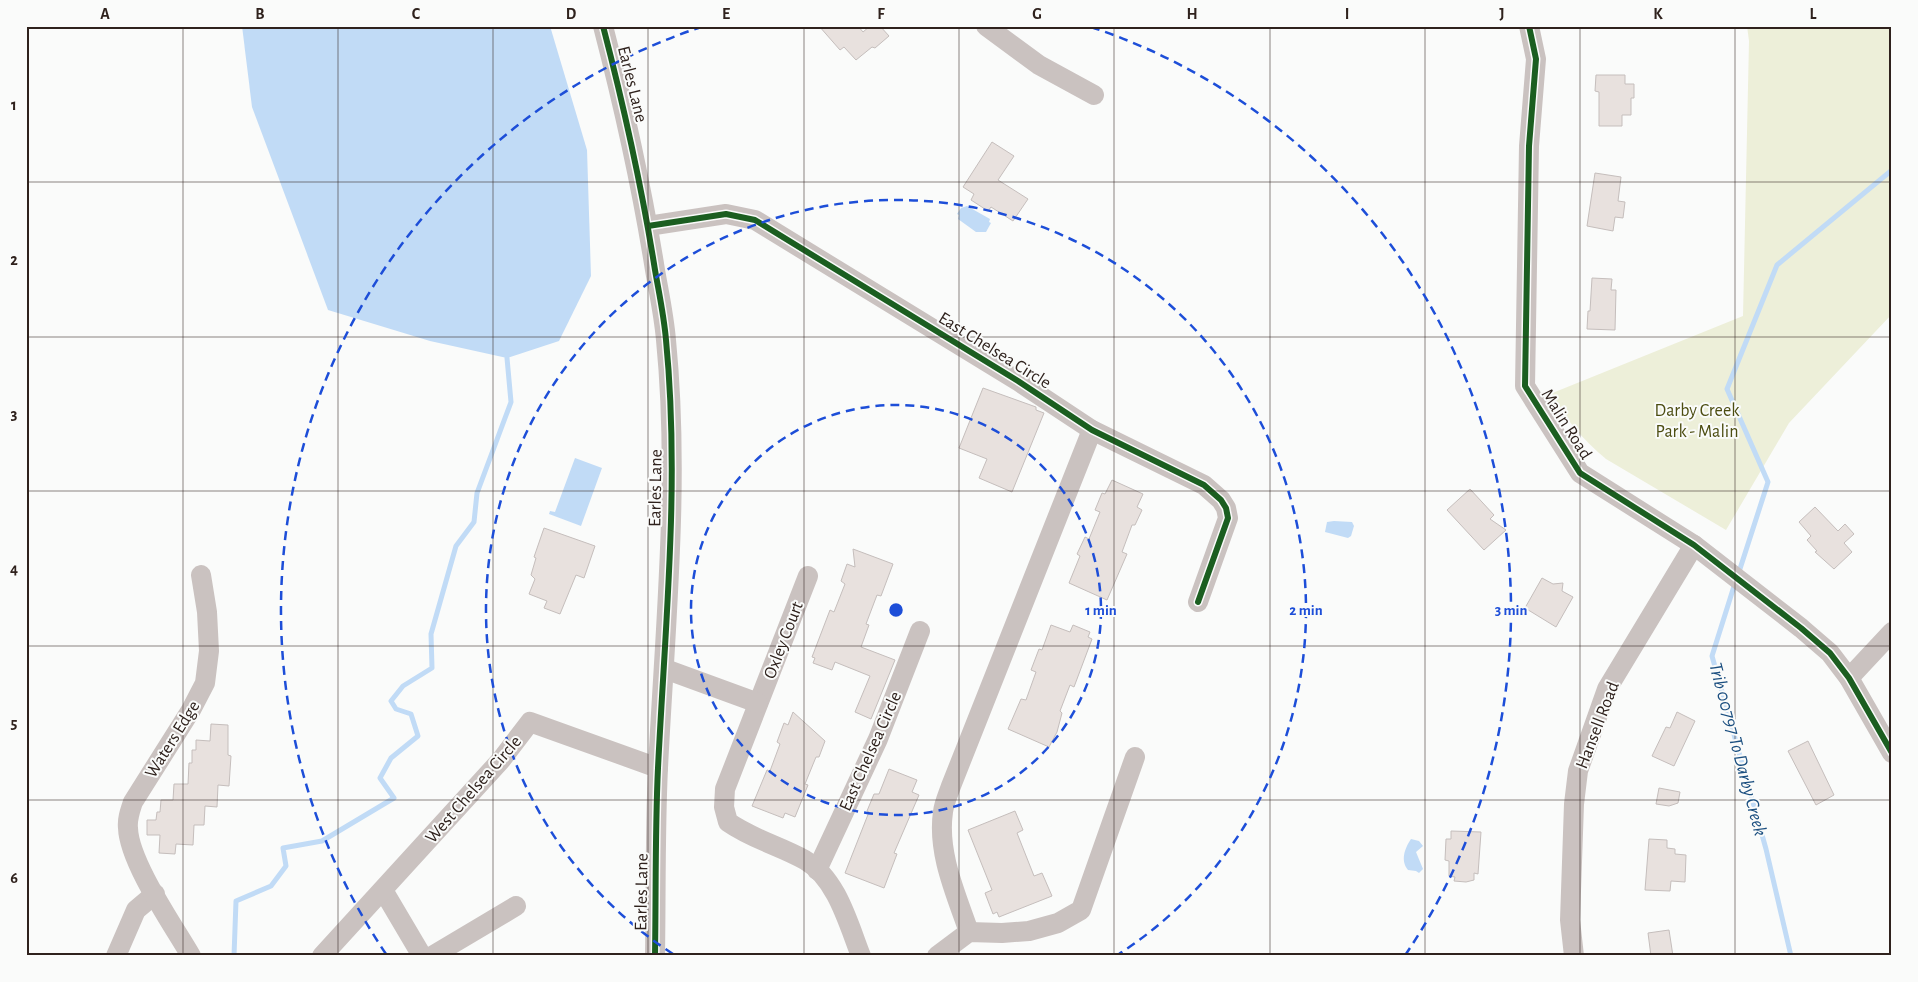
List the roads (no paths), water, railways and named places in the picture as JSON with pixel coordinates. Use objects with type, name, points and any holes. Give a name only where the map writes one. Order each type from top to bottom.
[{"type":"street","name":"Earles Lane","points":[[603,26],[622,96],[648,226],[666,339],[671,420],[670,521],[665,669],[658,768],[654,956]]},
{"type":"street","points":[[986,26],[1039,65],[1094,95]]},
{"type":"street","name":"Malin Road","points":[[1529,26],[1536,59],[1529,146],[1525,386],[1580,473],[1694,545],[1801,628],[1830,653],[1849,678],[1892,753]]},
{"type":"street","name":"East Chelsea Circle","points":[[648,226],[726,214],[755,220],[1018,381],[1092,430],[1204,484],[1215,492],[1226,508],[1228,518],[1198,602]]},
{"type":"street","points":[[969,932],[948,869],[942,831],[943,812],[950,786],[1092,430]]},
{"type":"street","name":"Hansell Road","points":[[1574,956],[1570,920],[1574,804],[1578,772],[1607,689],[1694,545]]},
{"type":"street","name":"Waters Edge","points":[[191,956],[137,862],[130,844],[128,828],[133,802],[192,710],[205,683],[209,651],[207,612],[201,575]]},
{"type":"street","name":"Oxley Court","points":[[758,703],[808,576]]},
{"type":"street","name":"East Chelsea Circle","points":[[817,870],[878,739],[920,631]]},
{"type":"street","points":[[1849,678],[1892,632]]},
{"type":"street","points":[[665,669],[758,703],[725,789],[724,807],[728,822],[745,834],[805,861],[817,870],[832,888],[842,907],[861,956]]},
{"type":"street","name":"West Chelsea Circle","points":[[322,956],[501,760],[530,722],[658,768]]},
{"type":"street","points":[[937,956],[969,932],[1002,933],[1029,931],[1058,923],[1081,910],[1135,757]]},
{"type":"street","points":[[383,890],[422,956]]},
{"type":"street","points":[[116,956],[136,910],[155,894]]},
{"type":"street","points":[[432,956],[516,906]]},
{"type":"water","points":[[242,26],[550,26],[587,150],[591,276],[559,341],[507,358],[430,341],[328,310],[252,107]]},
{"type":"water","points":[[967,206],[990,219],[989,222],[991,223],[986,232],[976,232],[958,219],[959,215],[957,214],[961,208]]},
{"type":"water","points":[[575,458],[602,468],[581,526],[549,514],[550,511],[555,512]]},
{"type":"water","points":[[1327,522],[1352,522],[1354,526],[1351,536],[1348,538],[1325,532]]},
{"type":"water","points":[[1411,839],[1419,841],[1423,846],[1416,852],[1423,869],[1419,873],[1408,870],[1404,862],[1405,850]]},
{"type":"waterway","name":"Trib 00797 To Darby Creek","points":[[1738,575],[1768,482],[1727,389],[1777,265],[1892,170]]},
{"type":"waterway","points":[[234,956],[236,901],[271,886],[286,866],[283,848],[322,841],[394,798],[380,778],[391,758],[418,736],[411,714],[396,709],[391,701],[403,686],[432,668],[431,634],[456,546],[474,522],[477,493],[511,402],[507,358]]},
{"type":"waterway","name":"Trib 00797 To Darby Creek","points":[[1735,583],[1712,656],[1766,849],[1791,956]]},
{"type":"park label","name":"Darby Creek Park - Malin","points":[[1697,420]]}]
